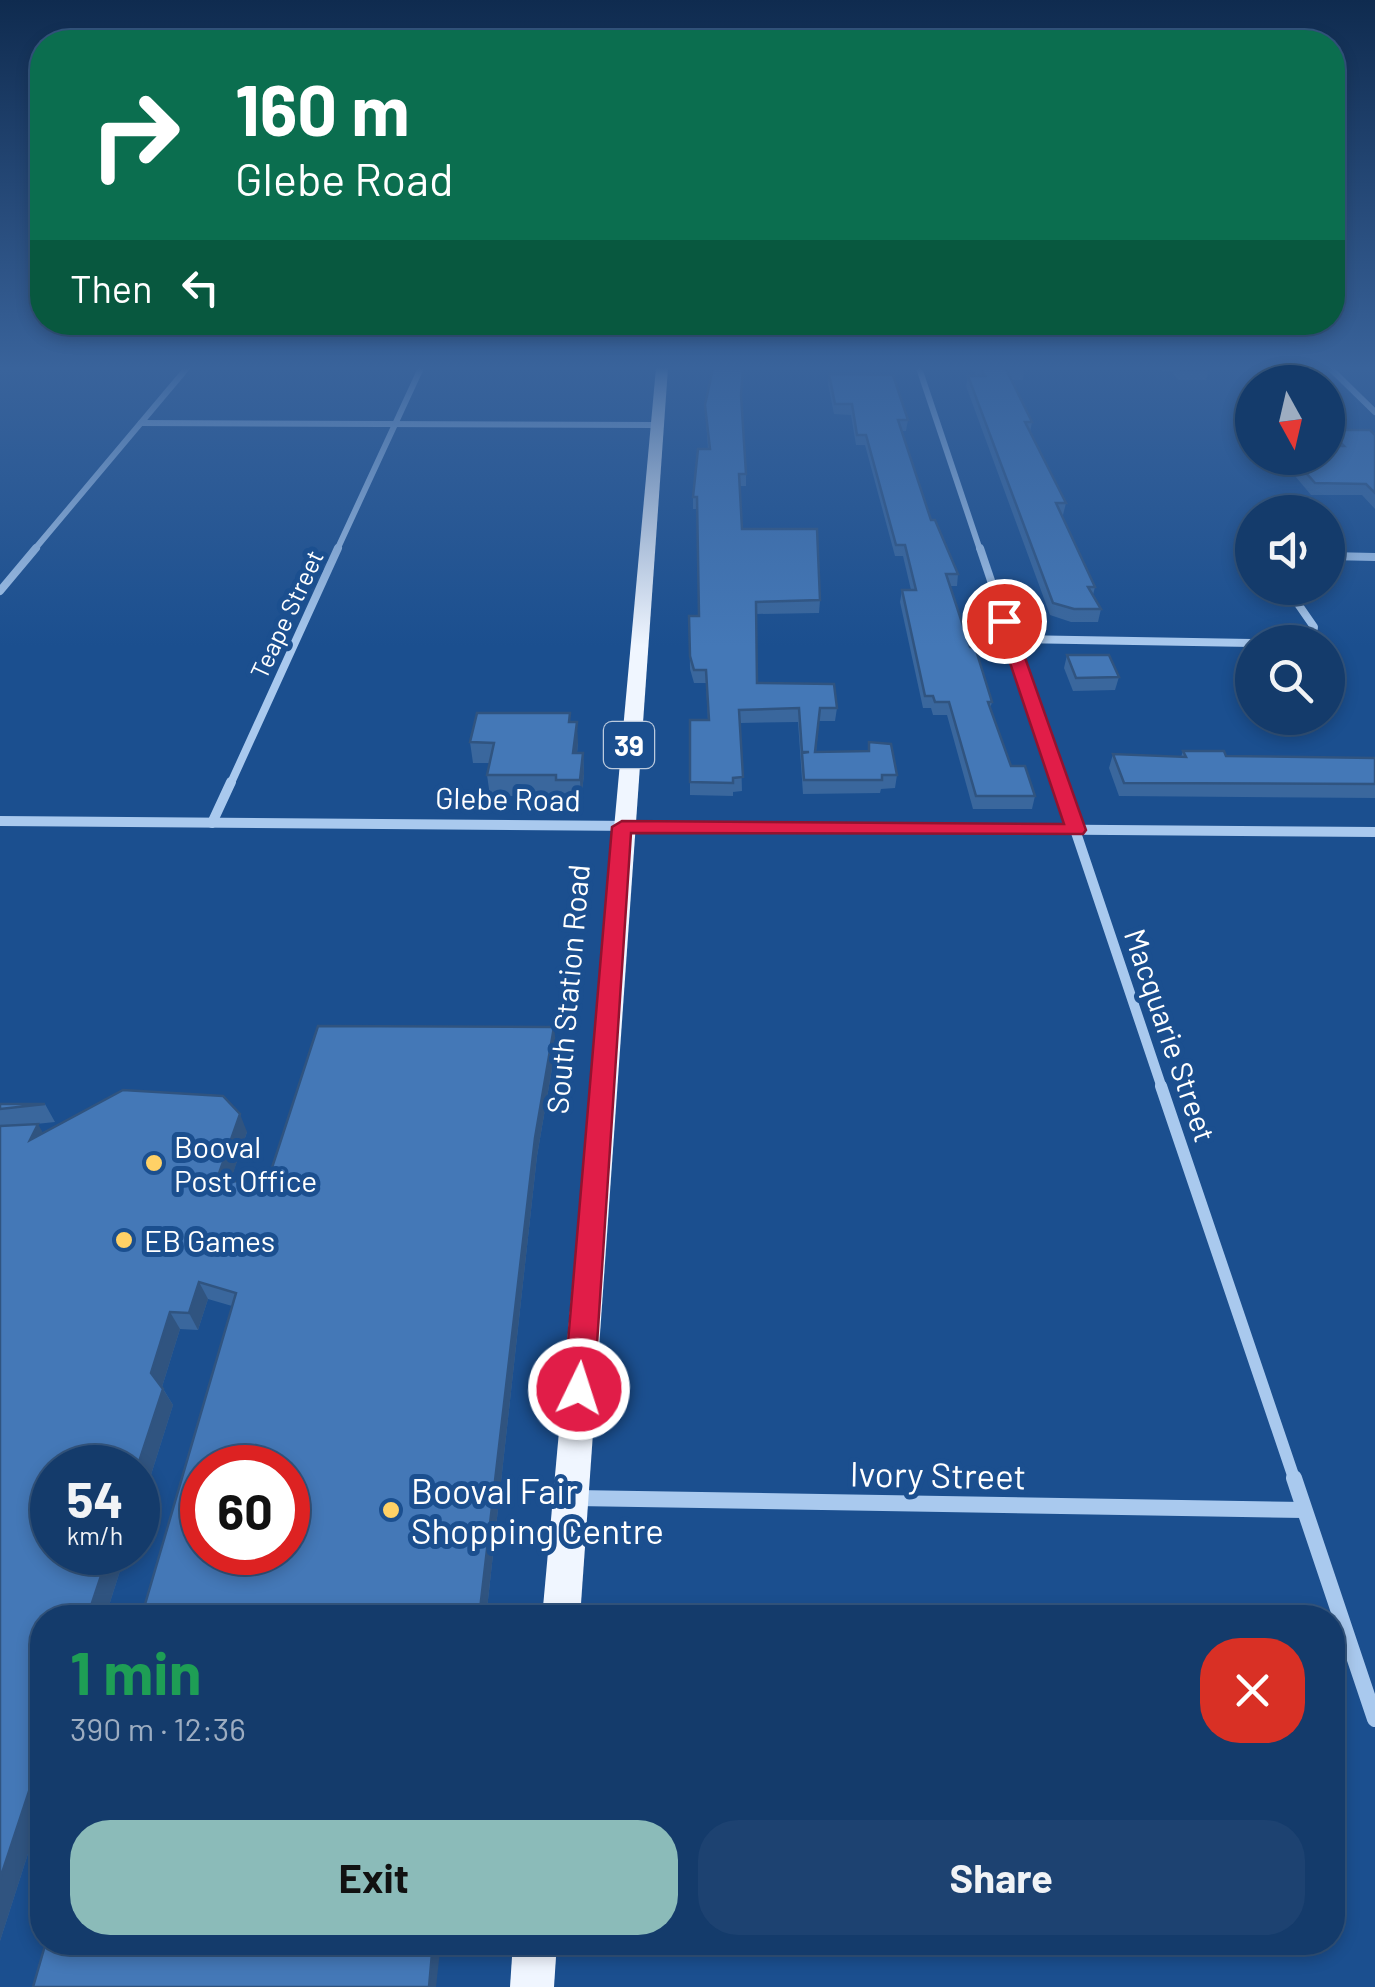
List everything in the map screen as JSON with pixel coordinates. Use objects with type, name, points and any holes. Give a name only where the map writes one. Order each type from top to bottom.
[{"type":"main road","name":"South Station Road","points":[[562,1605],[652,461]]},
{"type":"main road","points":[[532,1987],[535,1955]]},
{"type":"street","points":[[0,590],[108,461]]},
{"type":"street","name":"Teape Street","points":[[212,823],[378,461]]},
{"type":"street","name":"Macquarie Street","points":[[951,461],[1336,1605]]},
{"type":"street","points":[[1345,556],[1375,557]]},
{"type":"street","points":[[1010,639],[1235,643]]},
{"type":"street","name":"Glebe Road","points":[[0,821],[1375,832]]},
{"type":"street","name":"Ivory Street","points":[[570,1498],[1304,1510]]},
{"type":"street","name":"Macquarie Street","points":[[1345,1631],[1375,1719]]},
{"type":"building","points":[[697,461],[745,461],[746,474],[739,474],[742,529],[817,529],[820,600],[756,602],[757,683],[834,684],[837,708],[820,708],[815,752],[869,751],[869,742],[891,744],[897,775],[882,775],[882,780],[804,780],[802,753],[809,752],[802,752],[799,708],[739,710],[743,777],[733,778],[733,783],[690,782],[690,720],[709,720],[706,670],[694,670],[690,656],[689,616],[699,616],[697,497],[693,497]]},
{"type":"building","points":[[873,461],[911,461],[931,520],[935,520],[958,574],[946,574],[970,647],[975,647],[992,702],[988,702],[1011,766],[1025,766],[1035,796],[976,796],[949,702],[935,702],[933,696],[925,696],[902,590],[916,590],[905,545],[896,545]]},
{"type":"building","points":[[1000,461],[1045,461],[1066,503],[1056,503],[1095,587],[1088,587],[1101,609],[1074,609],[1053,603]]},
{"type":"building","points":[[1345,461],[1375,461],[1375,493],[1366,484],[1315,483],[1308,475],[1345,475]]},
{"type":"building","points":[[1067,655],[1109,655],[1119,677],[1076,678]]},
{"type":"building","points":[[477,713],[570,713],[569,722],[577,722],[573,753],[583,753],[580,780],[556,780],[556,775],[487,775],[494,743],[470,742]]},
{"type":"building","points":[[1183,751],[1224,751],[1226,756],[1375,758],[1375,784],[1124,783],[1113,754],[1186,757]]},
{"type":"building","name":"Booval Fair Shopping Centre","points":[[318,1026],[554,1027],[535,1138],[481,1605],[145,1605],[154,1575],[160,1575],[160,1553],[180,1485],[180,1575],[310,1575],[310,1445],[192,1445],[236,1293],[199,1282],[189,1313],[170,1312],[151,1373],[163,1389],[145,1445],[30,1445],[30,1575],[101,1575],[91,1605],[30,1605],[30,1788],[0,1879],[0,1126],[38,1124],[30,1140],[123,1090],[223,1096],[240,1114],[216,1182],[268,1180]]},
{"type":"building","points":[[0,1104],[45,1104],[0,1109]]},
{"type":"building","points":[[42,1955],[432,1955],[429,1987],[33,1987]]},
{"type":"place","name":"Booval Post Office","points":[[154,1163]]},
{"type":"place","name":"EB Games","points":[[124,1240]]},
{"type":"place","name":"Booval Fair Shopping Centre","points":[[391,1510]]},
{"type":"route","points":[[579,1389],[622,827],[1076,830],[1004,621]]}]
